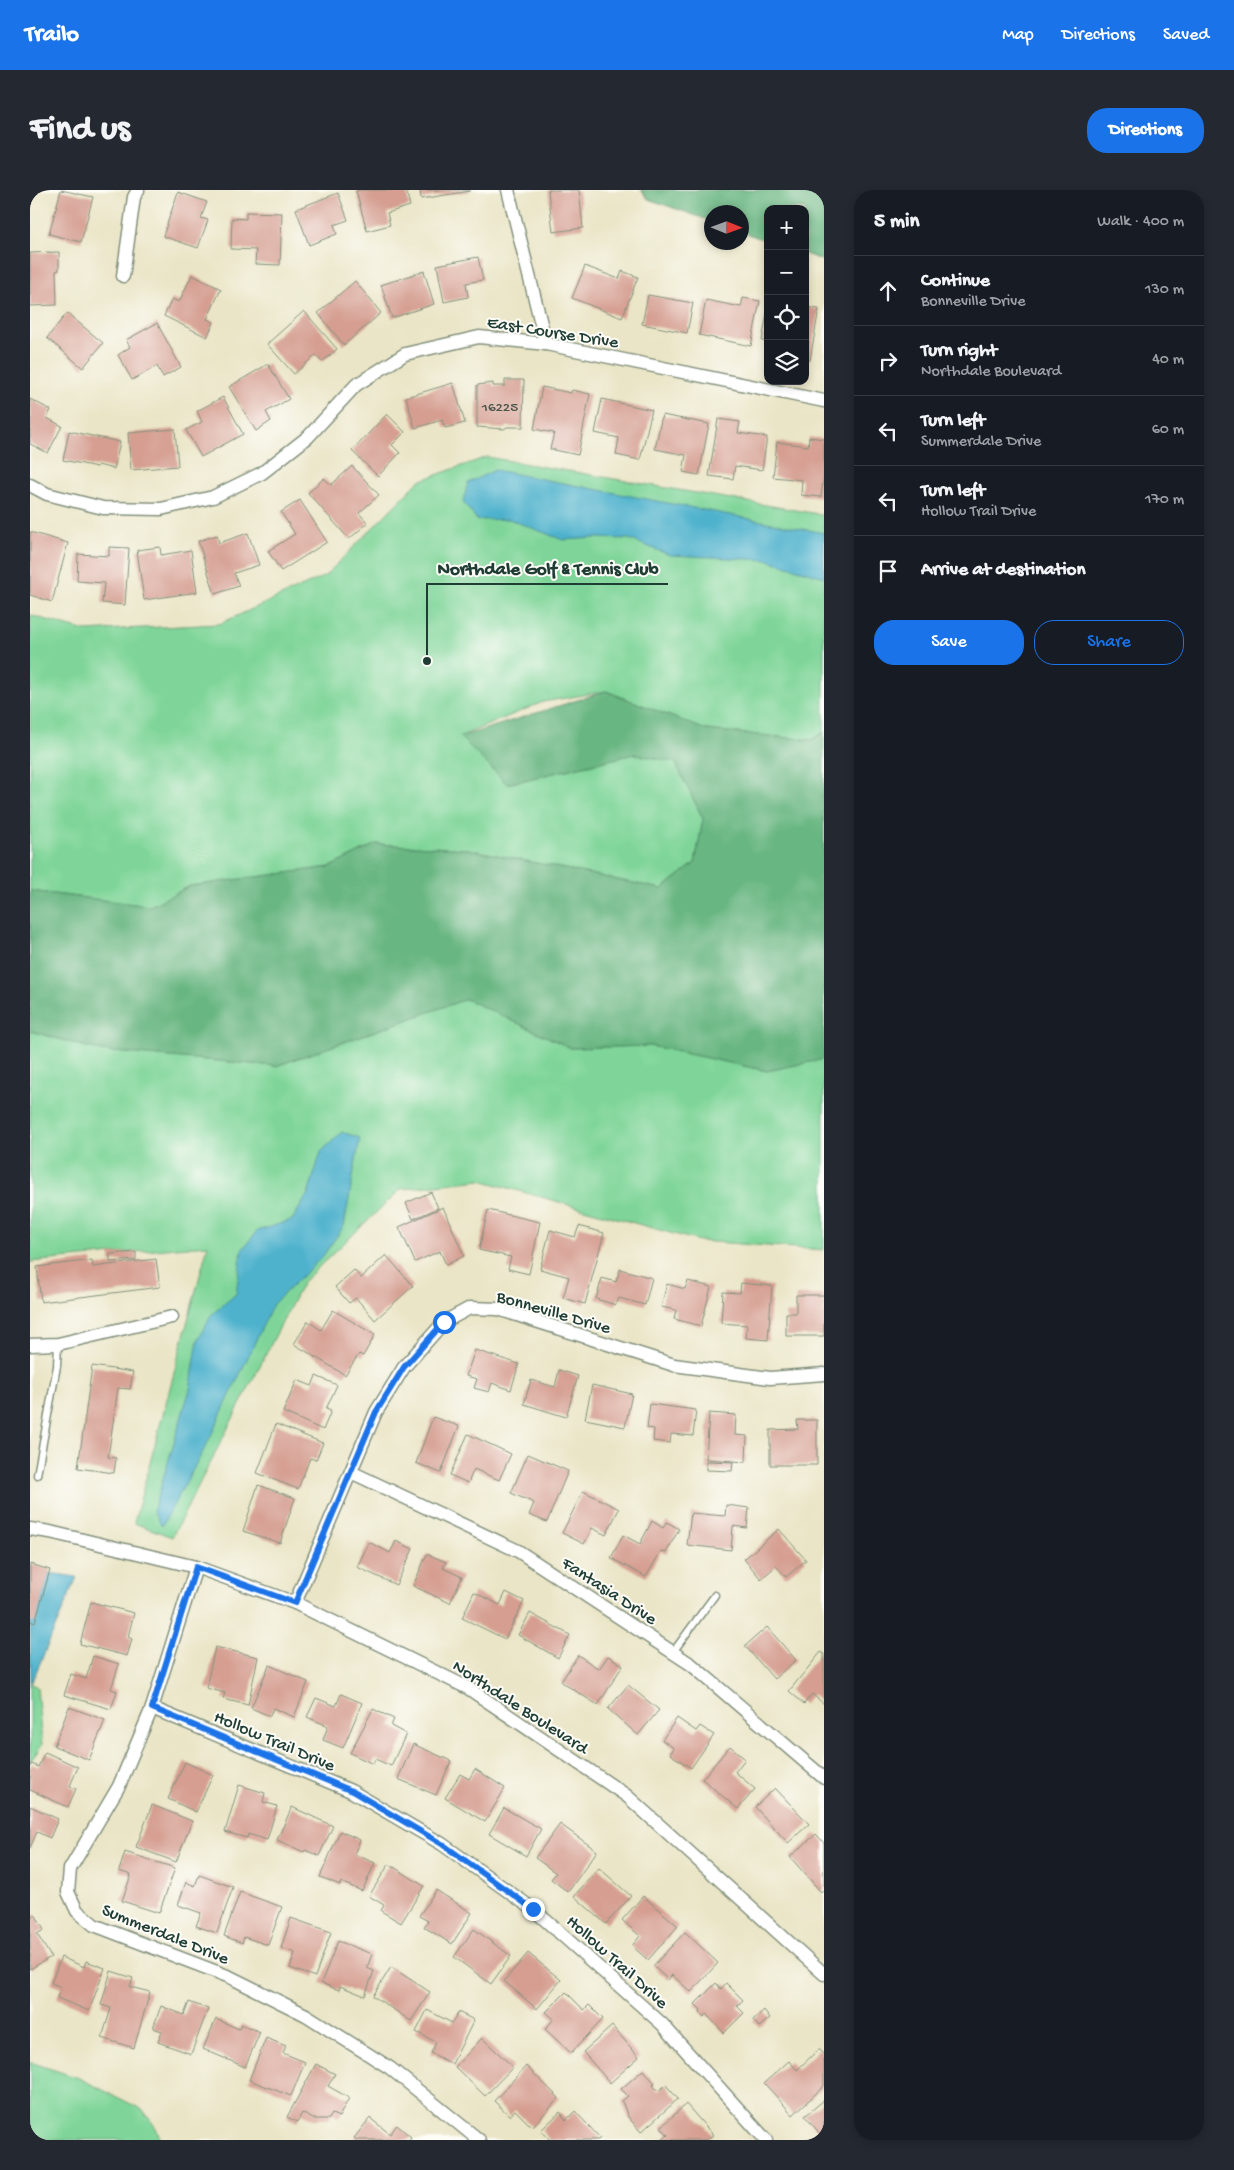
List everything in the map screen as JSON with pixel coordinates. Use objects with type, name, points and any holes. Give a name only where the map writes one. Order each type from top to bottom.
[{"type":"street","points":[[123,276],[134,197],[138,190]]},
{"type":"street","points":[[508,190],[546,344]]},
{"type":"street","name":"East Course Drive","points":[[30,485],[47,494],[103,508],[161,509],[213,497],[262,473],[308,437],[356,385],[406,354],[479,336],[546,344],[824,400]]},
{"type":"street","name":"Bonneville Drive","points":[[295,1603],[376,1412],[404,1367],[444,1322],[470,1308],[498,1309],[674,1365],[770,1378],[824,1374]]},
{"type":"street","points":[[30,1345],[58,1344],[172,1317]]},
{"type":"street","name":"Fantasia Drive","points":[[351,1472],[518,1551],[692,1665],[824,1778]]},
{"type":"street","name":"Northdale Boulevard","points":[[30,1529],[50,1532],[196,1567],[295,1603],[468,1688],[627,1796],[824,1974]]},
{"type":"street","name":"Summerdale Drive","points":[[196,1567],[152,1708],[119,1786],[70,1869],[68,1892],[77,1911],[94,1924],[230,1977],[306,2014],[390,2068],[472,2138]]},
{"type":"street","name":"Hollow Trail Drive","points":[[152,1708],[352,1791],[442,1844],[533,1909],[655,2018],[766,2140]]},
{"type":"lane","points":[[37,1475],[57,1366],[58,1344]]},
{"type":"lane","points":[[673,1652],[715,1595]]},
{"type":"green space","points":[[641,190],[824,190],[824,261],[809,255],[809,205],[764,205],[764,240],[749,234],[749,205],[704,205],[704,219],[648,199]]},
{"type":"green space","points":[[487,457],[824,515],[824,732],[812,740],[706,730],[606,691],[543,702],[461,736],[507,784],[634,754],[675,761],[703,819],[695,863],[662,889],[468,849],[376,844],[330,867],[190,886],[150,906],[30,891],[30,615],[85,631],[219,624],[325,576],[419,481]]},
{"type":"green space","points":[[606,691],[706,730],[812,740],[824,732],[824,1059],[767,1071],[651,1046],[571,1048],[466,999],[276,1066],[102,1051],[30,1031],[30,891],[150,906],[190,886],[330,867],[376,844],[468,849],[662,889],[695,863],[703,819],[675,762],[634,754],[507,784],[460,737]]},
{"type":"green space","points":[[466,999],[571,1048],[651,1046],[767,1071],[824,1059],[824,1250],[699,1241],[480,1180],[401,1189],[303,1282],[172,1537],[134,1523],[208,1245],[30,1262],[30,1031],[102,1051],[276,1066]]},
{"type":"green space","points":[[30,1683],[37,1687],[42,1745],[30,1762]]},
{"type":"green space","points":[[30,2062],[79,2078],[143,2110],[156,2128],[161,2140],[30,2140]]},
{"type":"water","points":[[495,470],[824,533],[824,577],[768,560],[670,555],[629,539],[595,538],[563,540],[509,519],[477,520],[463,502],[468,483]]},
{"type":"water","points":[[342,1132],[360,1138],[344,1226],[323,1256],[273,1304],[207,1444],[162,1526],[153,1512],[190,1389],[198,1340],[211,1315],[236,1294],[242,1250],[257,1231],[292,1220],[308,1194],[321,1152]]},
{"type":"water","points":[[42,1572],[77,1577],[31,1684],[30,1600]]},
{"type":"building","points":[[61,190],[93,197],[81,242],[49,234]]},
{"type":"building","points":[[406,190],[410,206],[387,213],[390,225],[367,231],[356,191]]},
{"type":"building","points":[[420,190],[470,190],[470,191],[421,199]]},
{"type":"building","points":[[548,190],[579,190],[583,228],[553,232]]},
{"type":"building","points":[[178,192],[207,202],[201,218],[208,220],[198,248],[163,236]]},
{"type":"building","points":[[338,193],[348,220],[334,225],[337,234],[309,245],[296,209]]},
{"type":"building","points":[[246,212],[282,213],[280,265],[255,264],[256,250],[231,249],[232,218],[246,219]]},
{"type":"building","points":[[59,252],[59,270],[56,271],[57,305],[30,306],[30,253]]},
{"type":"building","points":[[478,257],[483,280],[466,283],[468,297],[444,302],[437,265]]},
{"type":"building","points":[[585,266],[619,279],[622,271],[638,277],[622,318],[572,298]]},
{"type":"building","points":[[424,271],[434,304],[392,318],[381,285]]},
{"type":"building","points":[[192,275],[221,289],[207,319],[214,322],[207,337],[164,316],[172,299],[179,302]]},
{"type":"building","points":[[355,281],[381,313],[344,345],[318,313]]},
{"type":"building","points":[[648,295],[693,303],[687,333],[642,324]]},
{"type":"building","points":[[743,298],[760,301],[751,346],[699,335],[706,300],[741,307]]},
{"type":"building","points":[[809,308],[819,309],[809,360]]},
{"type":"building","points":[[304,311],[337,349],[322,362],[316,355],[294,374],[267,344]]},
{"type":"building","points":[[67,313],[103,343],[83,368],[47,338]]},
{"type":"building","points":[[157,323],[181,367],[163,377],[157,366],[132,380],[118,355],[130,347],[126,340]]},
{"type":"building","points":[[268,364],[289,399],[266,412],[271,421],[256,431],[229,387]]},
{"type":"building","points":[[505,380],[524,380],[523,427],[507,427],[504,429],[477,427],[477,385],[493,383],[493,386],[505,386]]},
{"type":"building","points":[[453,383],[465,423],[445,428],[442,420],[415,428],[406,397]]},
{"type":"building","points":[[542,387],[571,393],[572,390],[590,394],[578,455],[550,449],[554,433],[534,429]]},
{"type":"building","points":[[223,397],[243,434],[201,457],[186,430],[202,422],[197,411]]},
{"type":"building","points":[[30,399],[51,410],[47,418],[62,426],[48,453],[30,444]]},
{"type":"building","points":[[602,399],[652,410],[640,460],[616,455],[619,438],[595,433]]},
{"type":"building","points":[[387,414],[405,432],[392,445],[400,453],[378,476],[352,451]]},
{"type":"building","points":[[662,415],[709,424],[699,475],[683,472],[686,455],[655,449]]},
{"type":"building","points":[[718,419],[740,422],[738,433],[767,437],[762,470],[735,466],[733,479],[709,476]]},
{"type":"building","points":[[175,429],[178,466],[131,470],[128,433]]},
{"type":"building","points":[[69,431],[120,442],[114,469],[63,460]]},
{"type":"building","points":[[809,437],[824,439],[824,474],[821,497],[801,495],[802,480],[773,477],[777,442],[808,446]]},
{"type":"building","points":[[352,466],[379,495],[359,513],[368,523],[349,539],[308,493],[324,478],[331,485]]},
{"type":"building","points":[[300,500],[327,542],[281,571],[268,551],[295,534],[281,512]]},
{"type":"building","points":[[30,532],[68,543],[52,602],[30,595]]},
{"type":"building","points":[[248,533],[259,565],[234,573],[239,586],[215,594],[198,541],[217,535],[219,543]]},
{"type":"building","points":[[109,547],[129,548],[125,605],[102,603],[104,583],[77,581],[78,554],[109,556]]},
{"type":"building","points":[[160,547],[161,555],[191,550],[197,592],[144,600],[137,550]]},
{"type":"building","points":[[431,1192],[438,1208],[413,1219],[406,1203]]},
{"type":"building","points":[[443,1207],[464,1256],[446,1265],[440,1251],[415,1262],[399,1227]]},
{"type":"building","points":[[488,1210],[540,1222],[529,1274],[508,1269],[511,1257],[479,1250]]},
{"type":"building","points":[[579,1226],[604,1233],[585,1304],[563,1298],[569,1277],[540,1269],[550,1230],[575,1237]]},
{"type":"building","points":[[136,1252],[136,1260],[110,1262],[110,1254]]},
{"type":"building","points":[[386,1255],[413,1286],[375,1320],[356,1298],[349,1303],[335,1287],[354,1270],[361,1278]]},
{"type":"building","points":[[156,1259],[160,1287],[41,1302],[37,1267],[92,1260],[93,1267]]},
{"type":"building","points":[[620,1269],[652,1278],[645,1305],[619,1298],[616,1305],[596,1299],[602,1278],[616,1282]]},
{"type":"building","points":[[688,1281],[711,1287],[701,1326],[674,1319],[676,1310],[661,1307],[667,1284],[685,1289]]},
{"type":"building","points":[[741,1283],[772,1286],[768,1340],[746,1338],[747,1325],[721,1323],[723,1292],[740,1293]]},
{"type":"building","points":[[796,1295],[824,1295],[824,1336],[786,1336],[786,1313],[796,1313]]},
{"type":"building","points":[[333,1310],[375,1335],[363,1356],[359,1354],[345,1375],[294,1344],[308,1321],[321,1330]]},
{"type":"building","points":[[475,1350],[519,1364],[511,1390],[492,1383],[489,1392],[474,1388],[477,1379],[466,1376]]},
{"type":"building","points":[[92,1366],[133,1372],[130,1389],[118,1388],[108,1457],[116,1458],[114,1473],[78,1468]]},
{"type":"building","points":[[559,1370],[578,1376],[566,1417],[524,1404],[531,1380],[555,1387]]},
{"type":"building","points":[[316,1376],[337,1385],[326,1409],[331,1411],[323,1430],[283,1412],[297,1380],[312,1386]]},
{"type":"building","points":[[592,1385],[632,1394],[625,1427],[585,1419]]},
{"type":"building","points":[[650,1404],[696,1410],[693,1436],[671,1434],[670,1443],[653,1441],[654,1429],[647,1428]]},
{"type":"building","points":[[709,1413],[736,1415],[735,1435],[747,1436],[746,1462],[706,1459]]},
{"type":"building","points":[[433,1417],[459,1426],[441,1473],[416,1463]]},
{"type":"building","points":[[797,1420],[817,1420],[817,1465],[770,1465],[770,1430],[798,1429]]},
{"type":"building","points":[[276,1424],[323,1443],[316,1460],[310,1458],[298,1489],[257,1473]]},
{"type":"building","points":[[468,1434],[511,1454],[499,1480],[474,1469],[468,1483],[450,1475]]},
{"type":"building","points":[[528,1454],[568,1471],[547,1522],[529,1515],[534,1503],[511,1493]]},
{"type":"building","points":[[706,1461],[733,1462],[732,1471],[706,1470]]},
{"type":"building","points":[[258,1485],[295,1498],[280,1543],[243,1531]]},
{"type":"building","points":[[583,1491],[619,1509],[606,1535],[592,1528],[584,1544],[562,1533]]},
{"type":"building","points":[[726,1505],[749,1508],[747,1528],[733,1526],[731,1550],[687,1545],[691,1513],[725,1516]]},
{"type":"building","points":[[652,1521],[663,1528],[667,1522],[679,1529],[666,1553],[661,1551],[646,1577],[611,1558],[623,1535],[640,1544]]},
{"type":"building","points":[[779,1529],[806,1560],[786,1577],[776,1566],[761,1579],[744,1559]]},
{"type":"building","points":[[396,1541],[413,1549],[396,1585],[357,1567],[369,1542],[390,1553]]},
{"type":"building","points":[[427,1554],[446,1562],[443,1568],[462,1577],[450,1603],[413,1586]]},
{"type":"building","points":[[30,1564],[50,1570],[35,1623],[30,1621]]},
{"type":"building","points":[[474,1592],[500,1605],[506,1592],[524,1601],[505,1639],[462,1618]]},
{"type":"building","points":[[91,1602],[134,1613],[128,1637],[132,1639],[127,1656],[80,1644]]},
{"type":"building","points":[[530,1613],[570,1635],[558,1658],[518,1635]]},
{"type":"building","points":[[767,1627],[796,1660],[774,1679],[745,1646]]},
{"type":"building","points":[[215,1647],[258,1657],[248,1705],[223,1699],[225,1693],[206,1688]]},
{"type":"building","points":[[821,1652],[824,1654],[824,1704],[812,1694],[804,1704],[789,1691]]},
{"type":"building","points":[[578,1655],[599,1669],[608,1656],[623,1665],[598,1705],[561,1682]]},
{"type":"building","points":[[93,1656],[119,1664],[111,1689],[117,1691],[111,1709],[64,1695],[71,1674],[86,1679]]},
{"type":"building","points":[[269,1665],[308,1682],[294,1717],[273,1708],[270,1716],[251,1708]]},
{"type":"building","points":[[628,1685],[659,1710],[638,1735],[608,1709]]},
{"type":"building","points":[[341,1694],[362,1703],[343,1748],[323,1740],[328,1726],[307,1717],[316,1698],[336,1706]]},
{"type":"building","points":[[69,1707],[105,1720],[89,1760],[54,1746]]},
{"type":"building","points":[[373,1709],[394,1719],[391,1726],[406,1734],[391,1766],[375,1759],[373,1764],[350,1753]]},
{"type":"building","points":[[677,1718],[696,1731],[700,1726],[714,1735],[691,1768],[670,1754],[674,1748],[662,1740]]},
{"type":"building","points":[[413,1744],[451,1761],[436,1795],[398,1779]]},
{"type":"building","points":[[730,1746],[745,1759],[735,1772],[755,1789],[738,1809],[702,1779]]},
{"type":"building","points":[[45,1752],[78,1767],[70,1786],[76,1789],[68,1807],[30,1790],[30,1768],[32,1764],[38,1767]]},
{"type":"building","points":[[185,1762],[213,1775],[196,1812],[168,1799]]},
{"type":"building","points":[[475,1769],[505,1788],[485,1822],[445,1798],[460,1774],[469,1779]]},
{"type":"building","points":[[239,1785],[265,1793],[263,1802],[277,1806],[267,1840],[248,1834],[247,1838],[225,1832]]},
{"type":"building","points":[[775,1788],[809,1824],[788,1843],[755,1807]]},
{"type":"building","points":[[152,1805],[192,1821],[176,1862],[136,1847]]},
{"type":"building","points":[[30,1806],[58,1819],[50,1838],[37,1832],[30,1848]]},
{"type":"building","points":[[292,1807],[333,1826],[319,1856],[305,1850],[304,1852],[277,1840]]},
{"type":"building","points":[[504,1808],[541,1829],[526,1856],[489,1834]]},
{"type":"building","points":[[560,1824],[597,1851],[568,1892],[551,1879],[556,1873],[535,1858]]},
{"type":"building","points":[[340,1831],[360,1840],[354,1854],[375,1863],[362,1891],[341,1882],[340,1885],[320,1877]]},
{"type":"building","points":[[816,1834],[824,1843],[824,1889],[821,1892],[790,1857]]},
{"type":"building","points":[[125,1852],[175,1868],[159,1913],[122,1901],[131,1875],[119,1871]]},
{"type":"building","points":[[389,1864],[424,1886],[401,1923],[381,1911],[384,1905],[369,1896]]},
{"type":"building","points":[[599,1868],[631,1896],[606,1924],[574,1896]]},
{"type":"building","points":[[199,1875],[233,1887],[217,1933],[196,1926],[201,1913],[178,1905],[186,1882],[195,1886]]},
{"type":"building","points":[[436,1890],[472,1913],[452,1944],[424,1927],[428,1921],[419,1916]]},
{"type":"building","points":[[240,1892],[282,1907],[268,1945],[244,1937],[242,1943],[224,1936]]},
{"type":"building","points":[[643,1896],[678,1926],[648,1960],[632,1946],[640,1936],[622,1920]]},
{"type":"building","points":[[35,1914],[44,1930],[37,1934],[51,1957],[30,1969],[30,1917]]},
{"type":"building","points":[[291,1918],[331,1932],[315,1977],[290,1968],[295,1953],[281,1948]]},
{"type":"building","points":[[474,1929],[511,1956],[491,1984],[454,1957]]},
{"type":"building","points":[[685,1932],[718,1963],[691,1992],[672,1975],[668,1980],[653,1966]]},
{"type":"building","points":[[338,1941],[372,1954],[367,1968],[374,1971],[365,1996],[340,1986],[339,1990],[321,1983]]},
{"type":"building","points":[[528,1953],[561,1980],[537,2009],[504,1981]]},
{"type":"building","points":[[61,1957],[84,1967],[86,1961],[105,1968],[89,2011],[57,1998],[61,1987],[51,1983]]},
{"type":"building","points":[[391,1967],[430,1992],[411,2021],[373,1996]]},
{"type":"building","points":[[111,1971],[133,1978],[130,1987],[150,1992],[134,2048],[102,2038],[111,2008],[101,2005]]},
{"type":"building","points":[[716,1983],[721,1989],[726,1983],[743,2000],[737,2006],[744,2013],[724,2033],[706,2014],[704,2017],[700,2012],[701,2010],[695,2004]]},
{"type":"building","points":[[566,1992],[584,2010],[589,2005],[603,2019],[571,2053],[545,2029],[554,2019],[546,2012]]},
{"type":"building","points":[[189,2002],[208,2009],[191,2054],[158,2042],[162,2031],[153,2028],[161,2006],[184,2015]]},
{"type":"building","points":[[427,2010],[452,2023],[458,2012],[474,2020],[452,2064],[431,2053],[436,2042],[416,2032]]},
{"type":"building","points":[[764,2010],[770,2018],[759,2027],[753,2020]]},
{"type":"building","points":[[216,2019],[239,2029],[241,2024],[260,2032],[245,2067],[203,2049]]},
{"type":"building","points":[[612,2026],[639,2057],[610,2083],[583,2052]]},
{"type":"building","points":[[266,2038],[286,2046],[283,2053],[305,2062],[291,2096],[249,2080]]},
{"type":"building","points":[[482,2038],[513,2067],[485,2096],[455,2067]]},
{"type":"building","points":[[819,2049],[824,2054],[824,2086],[793,2115],[764,2083],[789,2061],[797,2070]]},
{"type":"building","points":[[316,2064],[335,2074],[328,2086],[349,2098],[339,2117],[332,2114],[329,2119],[313,2119],[302,2113],[297,2122],[287,2117]]},
{"type":"building","points":[[526,2066],[559,2098],[532,2127],[515,2110],[510,2116],[494,2101]]},
{"type":"building","points":[[643,2070],[655,2083],[653,2085],[658,2091],[666,2085],[678,2099],[641,2132],[628,2117],[622,2101],[628,2096],[621,2089]]},
{"type":"building","points":[[824,2100],[824,2140],[817,2140],[822,2136],[805,2116]]},
{"type":"building","points":[[686,2104],[713,2135],[707,2140],[662,2140],[668,2135],[661,2127]]},
{"type":"building","points":[[575,2111],[600,2138],[598,2140],[550,2140],[541,2130],[560,2112],[566,2120]]},
{"type":"building","points":[[370,2118],[390,2134],[397,2125],[411,2137],[409,2140],[357,2140],[354,2138]]},
{"type":"place","name":"Northdale Golf & Tennis Club","points":[[427,661]]},
{"type":"route","points":[[444,1322],[404,1367],[376,1412],[295,1603],[196,1567],[152,1708],[352,1791],[442,1844],[533,1909]]}]
